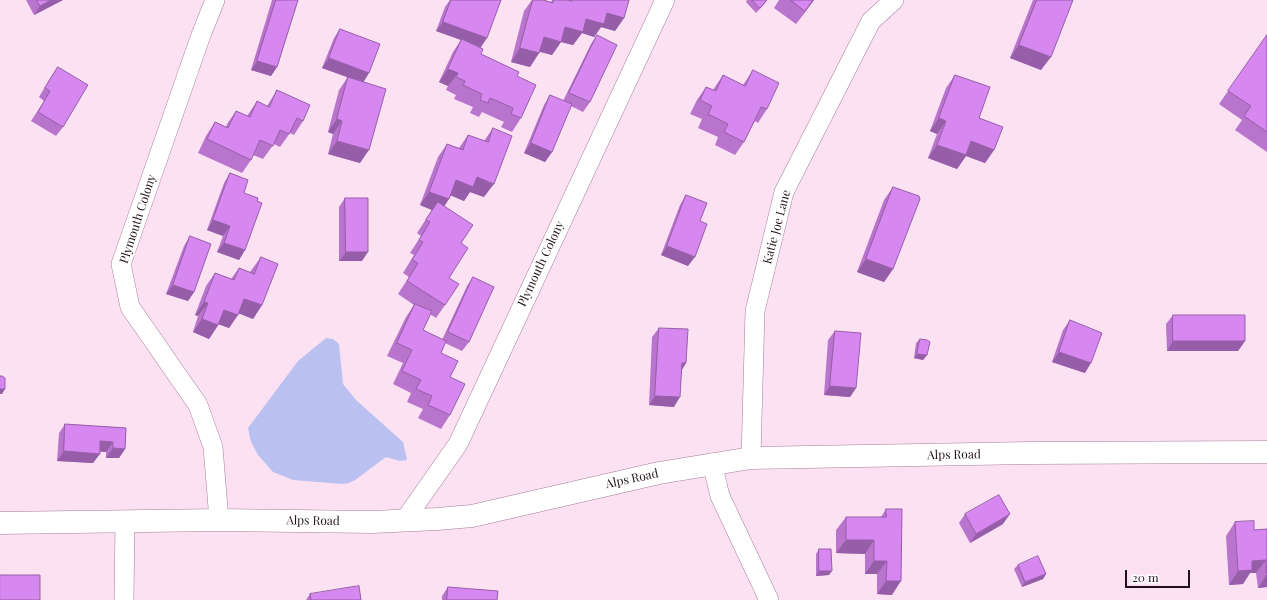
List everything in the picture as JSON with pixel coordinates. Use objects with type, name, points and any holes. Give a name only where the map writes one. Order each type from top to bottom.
[{"type":"street","name":"Plymouth Colony","points":[[215,0],[201,35],[121,264],[130,307],[198,405],[213,447],[219,520]]},
{"type":"street","name":"Plymouth Colony","points":[[404,521],[458,444],[665,0]]},
{"type":"street","name":"Katie Joe Lane","points":[[751,458],[755,311],[784,192],[871,21],[894,0]]},
{"type":"street","name":"Alps Road","points":[[0,523],[219,520],[404,521],[472,516],[635,478],[751,458],[1267,452]]},
{"type":"street","points":[[712,464],[720,496],[769,600]]},
{"type":"street","points":[[124,600],[125,521]]},
{"type":"water","points":[[326,338],[333,339],[339,344],[343,384],[356,400],[403,442],[407,460],[400,461],[386,457],[355,480],[342,484],[293,480],[273,472],[258,455],[251,442],[248,428],[298,361]]},
{"type":"building","points":[[37,0],[51,0],[40,6]]},
{"type":"building","points":[[276,0],[298,0],[277,67],[257,61]]},
{"type":"building","points":[[451,0],[501,0],[487,38],[443,22]]},
{"type":"building","points":[[533,0],[543,0],[553,3],[554,0],[629,0],[624,18],[607,13],[604,24],[586,19],[583,32],[565,27],[561,42],[544,37],[539,53],[520,48]]},
{"type":"building","points":[[752,0],[767,0],[760,8]]},
{"type":"building","points":[[791,0],[813,0],[805,11]]},
{"type":"building","points":[[1037,0],[1073,0],[1051,57],[1019,45]]},
{"type":"building","points":[[340,29],[380,44],[369,73],[329,58]]},
{"type":"building","points":[[597,35],[617,45],[590,102],[569,93]]},
{"type":"building","points":[[1267,35],[1267,132],[1244,116],[1251,106],[1228,91]]},
{"type":"building","points":[[462,39],[483,49],[481,54],[519,72],[517,76],[536,85],[521,118],[511,114],[513,108],[490,98],[488,103],[480,100],[482,94],[463,85],[465,81],[456,77],[458,73],[448,69]]},
{"type":"building","points":[[58,67],[88,85],[63,127],[38,112],[50,91],[45,88]]},
{"type":"building","points":[[753,70],[779,83],[767,109],[761,107],[744,142],[724,132],[728,124],[708,114],[712,106],[700,100],[706,87],[716,91],[723,75],[745,86]]},
{"type":"building","points":[[955,75],[990,87],[979,118],[1003,127],[994,150],[971,141],[966,155],[937,145],[946,121],[939,118]]},
{"type":"building","points":[[348,77],[386,89],[369,150],[337,141],[342,121],[337,119]]},
{"type":"building","points":[[277,90],[310,105],[303,121],[297,118],[289,134],[280,130],[273,146],[260,140],[251,160],[207,139],[215,122],[228,128],[236,111],[250,117],[257,101],[269,107]]},
{"type":"building","points":[[550,95],[572,104],[552,152],[531,143]]},
{"type":"building","points":[[493,128],[512,136],[494,184],[477,177],[473,187],[456,180],[449,199],[429,192],[447,144],[463,150],[468,135],[488,142]]},
{"type":"building","points":[[230,173],[248,180],[244,193],[258,198],[257,201],[262,203],[245,250],[224,243],[230,226],[213,220]]},
{"type":"building","points":[[893,187],[919,196],[920,199],[893,269],[866,259]]},
{"type":"building","points":[[686,195],[707,203],[700,221],[707,224],[695,257],[667,246]]},
{"type":"building","points":[[345,198],[368,198],[368,252],[346,252]]},
{"type":"building","points":[[438,202],[473,225],[461,243],[468,248],[449,278],[459,284],[445,305],[407,281],[418,263],[412,260],[423,242],[419,240],[430,222],[426,220]]},
{"type":"building","points":[[190,236],[211,244],[194,292],[173,285]]},
{"type":"building","points":[[261,257],[278,264],[262,305],[244,299],[238,315],[224,310],[218,325],[202,319],[208,303],[204,302],[215,273],[234,280],[239,268],[254,274]]},
{"type":"building","points":[[473,277],[494,287],[469,342],[448,332]]},
{"type":"building","points":[[415,304],[432,311],[423,330],[446,341],[441,353],[458,361],[450,377],[465,384],[450,415],[428,405],[432,396],[416,389],[421,380],[402,371],[412,350],[397,343]]},
{"type":"building","points":[[1173,315],[1245,315],[1245,341],[1173,341]]},
{"type":"building","points":[[1070,320],[1102,333],[1091,363],[1059,352]]},
{"type":"building","points":[[659,328],[688,329],[686,363],[682,363],[680,397],[655,396]]},
{"type":"building","points":[[835,331],[861,333],[856,388],[830,386]]},
{"type":"building","points":[[920,339],[930,342],[927,355],[917,354]]},
{"type":"building","points":[[0,376],[5,378],[5,389],[0,389]]},
{"type":"building","points":[[65,424],[126,428],[125,449],[113,448],[113,442],[100,441],[100,454],[64,451]]},
{"type":"building","points":[[999,495],[1010,514],[976,534],[965,514]]},
{"type":"building","points":[[886,509],[902,509],[901,581],[886,581],[887,561],[874,561],[874,540],[846,540],[846,517],[886,517]]},
{"type":"building","points":[[1254,521],[1254,530],[1267,529],[1267,574],[1266,560],[1252,561],[1252,570],[1238,571],[1235,522]]},
{"type":"building","points":[[819,549],[831,549],[832,571],[819,571]]},
{"type":"building","points":[[1038,556],[1046,574],[1025,582],[1018,565]]},
{"type":"building","points":[[0,575],[40,575],[40,600],[0,600]]},
{"type":"building","points":[[359,586],[361,600],[311,600],[310,594]]},
{"type":"building","points":[[448,587],[498,591],[497,600],[447,600]]}]
